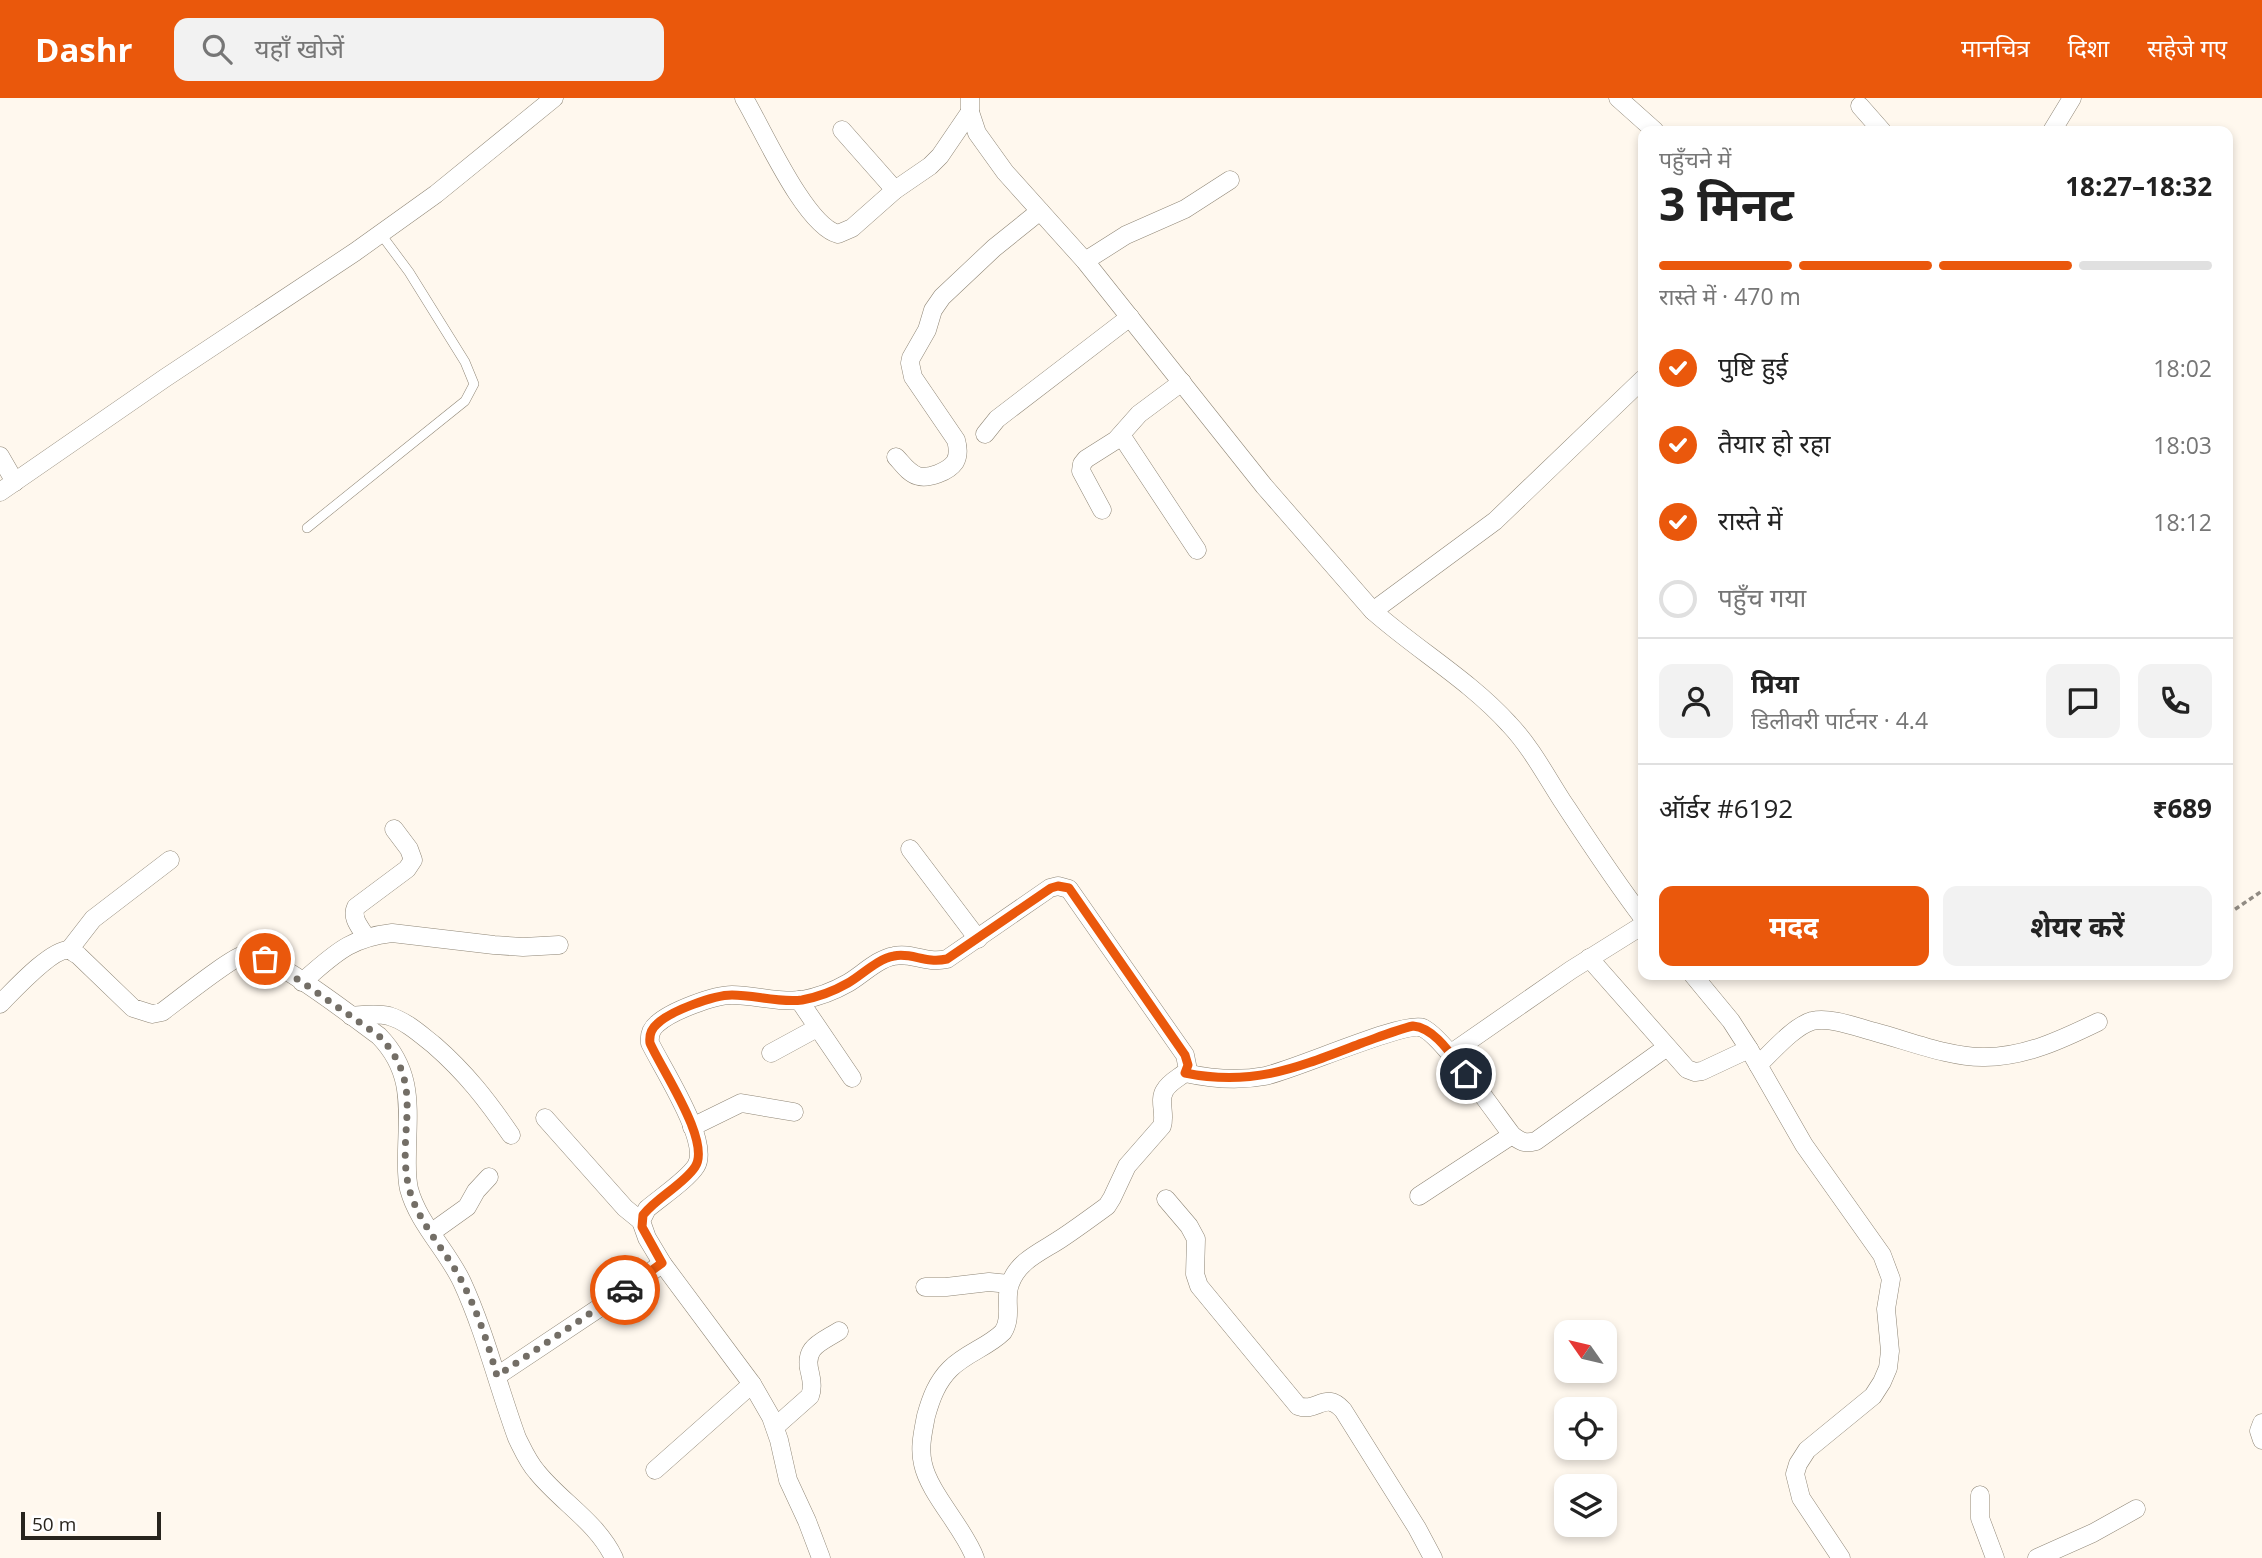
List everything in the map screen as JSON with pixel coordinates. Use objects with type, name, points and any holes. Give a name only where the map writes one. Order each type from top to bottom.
[{"type":"street","points":[[0,492],[436,194],[554,98]]},
{"type":"street","points":[[744,98],[783,172],[819,221],[831,233],[838,234],[852,228],[895,190],[940,156],[970,105]]},
{"type":"street","points":[[1618,98],[1649,126]]},
{"type":"street","points":[[2055,126],[2072,98]]},
{"type":"street","points":[[970,105],[977,133],[1004,172],[1085,261],[1264,486],[1373,611],[1464,683],[1511,726],[1638,911]]},
{"type":"street","points":[[1860,106],[1878,126]]},
{"type":"street","points":[[842,130],[895,190]]},
{"type":"street","points":[[1085,261],[1126,235],[1185,209],[1230,180]]},
{"type":"street","points":[[896,457],[909,471],[923,477],[933,475],[956,461],[956,440],[913,377],[909,363],[928,330],[933,310],[942,297],[994,248],[1040,211]]},
{"type":"street","points":[[985,434],[997,419],[1130,317]]},
{"type":"street","points":[[1102,510],[1081,471],[1082,464],[1086,458],[1121,435],[1139,414],[1182,382]]},
{"type":"street","points":[[1373,611],[1495,521],[1638,384]]},
{"type":"street","points":[[1121,435],[1197,550]]},
{"type":"street","points":[[0,456],[15,482]]},
{"type":"street","points":[[366,937],[355,918],[356,907],[407,869],[413,860],[409,849],[394,829]]},
{"type":"street","points":[[910,849],[978,939]]},
{"type":"street","points":[[0,1004],[35,969],[69,950],[93,919],[170,860]]},
{"type":"street","points":[[641,1221],[648,1209],[695,1168],[700,1149],[692,1127],[650,1043],[649,1035],[657,1023],[720,996],[799,1000],[825,993],[848,983],[893,956],[906,955],[935,962],[947,959],[1051,888],[1069,888],[1185,1055],[1188,1065],[1185,1073],[1164,1091],[1162,1103],[1165,1118],[1162,1126],[1126,1166],[1107,1206],[1021,1265],[1009,1284],[1008,1324],[998,1337],[968,1354],[950,1369],[930,1399],[923,1433],[923,1466],[975,1558]]},
{"type":"street","points":[[1450,1054],[1589,958],[1638,928]]},
{"type":"street","points":[[302,982],[342,948],[366,937],[392,933],[514,946],[559,945]]},
{"type":"street","points":[[69,950],[79,956],[133,1008],[152,1014],[162,1012],[237,957],[254,954],[302,982],[379,1036],[389,1046],[404,1076],[408,1095],[407,1177],[416,1207],[460,1278],[482,1329],[508,1414],[525,1454],[537,1473],[596,1530],[614,1558]]},
{"type":"street","points":[[1589,958],[1687,1069],[1695,1072],[1753,1057],[1801,1026],[1821,1020],[1983,1058],[2026,1051],[2098,1022]]},
{"type":"street","points":[[1697,980],[1731,1021],[1804,1145],[1882,1255],[1891,1279],[1886,1309],[1890,1351],[1888,1368],[1882,1382],[1873,1396],[1807,1450],[1795,1474],[1801,1497],[1841,1558]]},
{"type":"street","points":[[799,1000],[852,1079]]},
{"type":"street","points":[[351,1016],[388,1016],[404,1022],[420,1033],[460,1068],[488,1101],[511,1135]]},
{"type":"street","points":[[1185,1073],[1216,1078],[1264,1076],[1290,1070],[1413,1026],[1421,1027],[1450,1054],[1512,1135],[1528,1143],[1536,1141],[1667,1047]]},
{"type":"street","points":[[771,1053],[817,1028]]},
{"type":"street","points":[[692,1127],[741,1103],[794,1112]]},
{"type":"street","points":[[545,1118],[618,1202],[641,1221],[647,1238],[662,1263],[752,1384],[775,1427],[788,1480],[821,1558]]},
{"type":"street","points":[[1419,1196],[1512,1135]]},
{"type":"street","points":[[432,1232],[467,1207],[476,1191],[489,1177]]},
{"type":"street","points":[[1166,1199],[1196,1238],[1195,1274],[1207,1296],[1298,1406],[1306,1408],[1329,1400],[1343,1410],[1418,1528],[1433,1558]]},
{"type":"street","points":[[497,1376],[641,1280],[662,1263]]},
{"type":"street","points":[[925,1287],[1009,1284]]},
{"type":"street","points":[[775,1427],[810,1396],[812,1382],[808,1364],[809,1353],[839,1331]]},
{"type":"street","points":[[655,1470],[752,1384]]},
{"type":"street","points":[[2262,1423],[2259,1431],[2262,1440]]},
{"type":"street","points":[[1980,1495],[1980,1518],[1995,1558]]},
{"type":"street","points":[[2037,1558],[2093,1533],[2136,1509]]},
{"type":"lane","points":[[307,528],[465,401],[474,384],[465,362],[409,272],[380,233]]},
{"type":"path","points":[[2233,911],[2262,891]]},
{"type":"way so far","points":[[265,959],[379,1036],[400,1064],[408,1095],[407,1177],[410,1191],[416,1207],[460,1278],[482,1329],[497,1376],[625,1290]]},
{"type":"route","points":[[625,1290],[662,1263],[642,1227],[643,1215],[695,1168],[699,1160],[698,1140],[650,1043],[649,1035],[657,1023],[720,996],[778,1000],[810,998],[848,983],[893,956],[906,955],[935,962],[947,959],[1051,888],[1058,886],[1069,888],[1185,1055],[1188,1065],[1185,1073],[1238,1079],[1264,1076],[1290,1070],[1413,1026],[1421,1027],[1437,1039],[1466,1074]]}]
